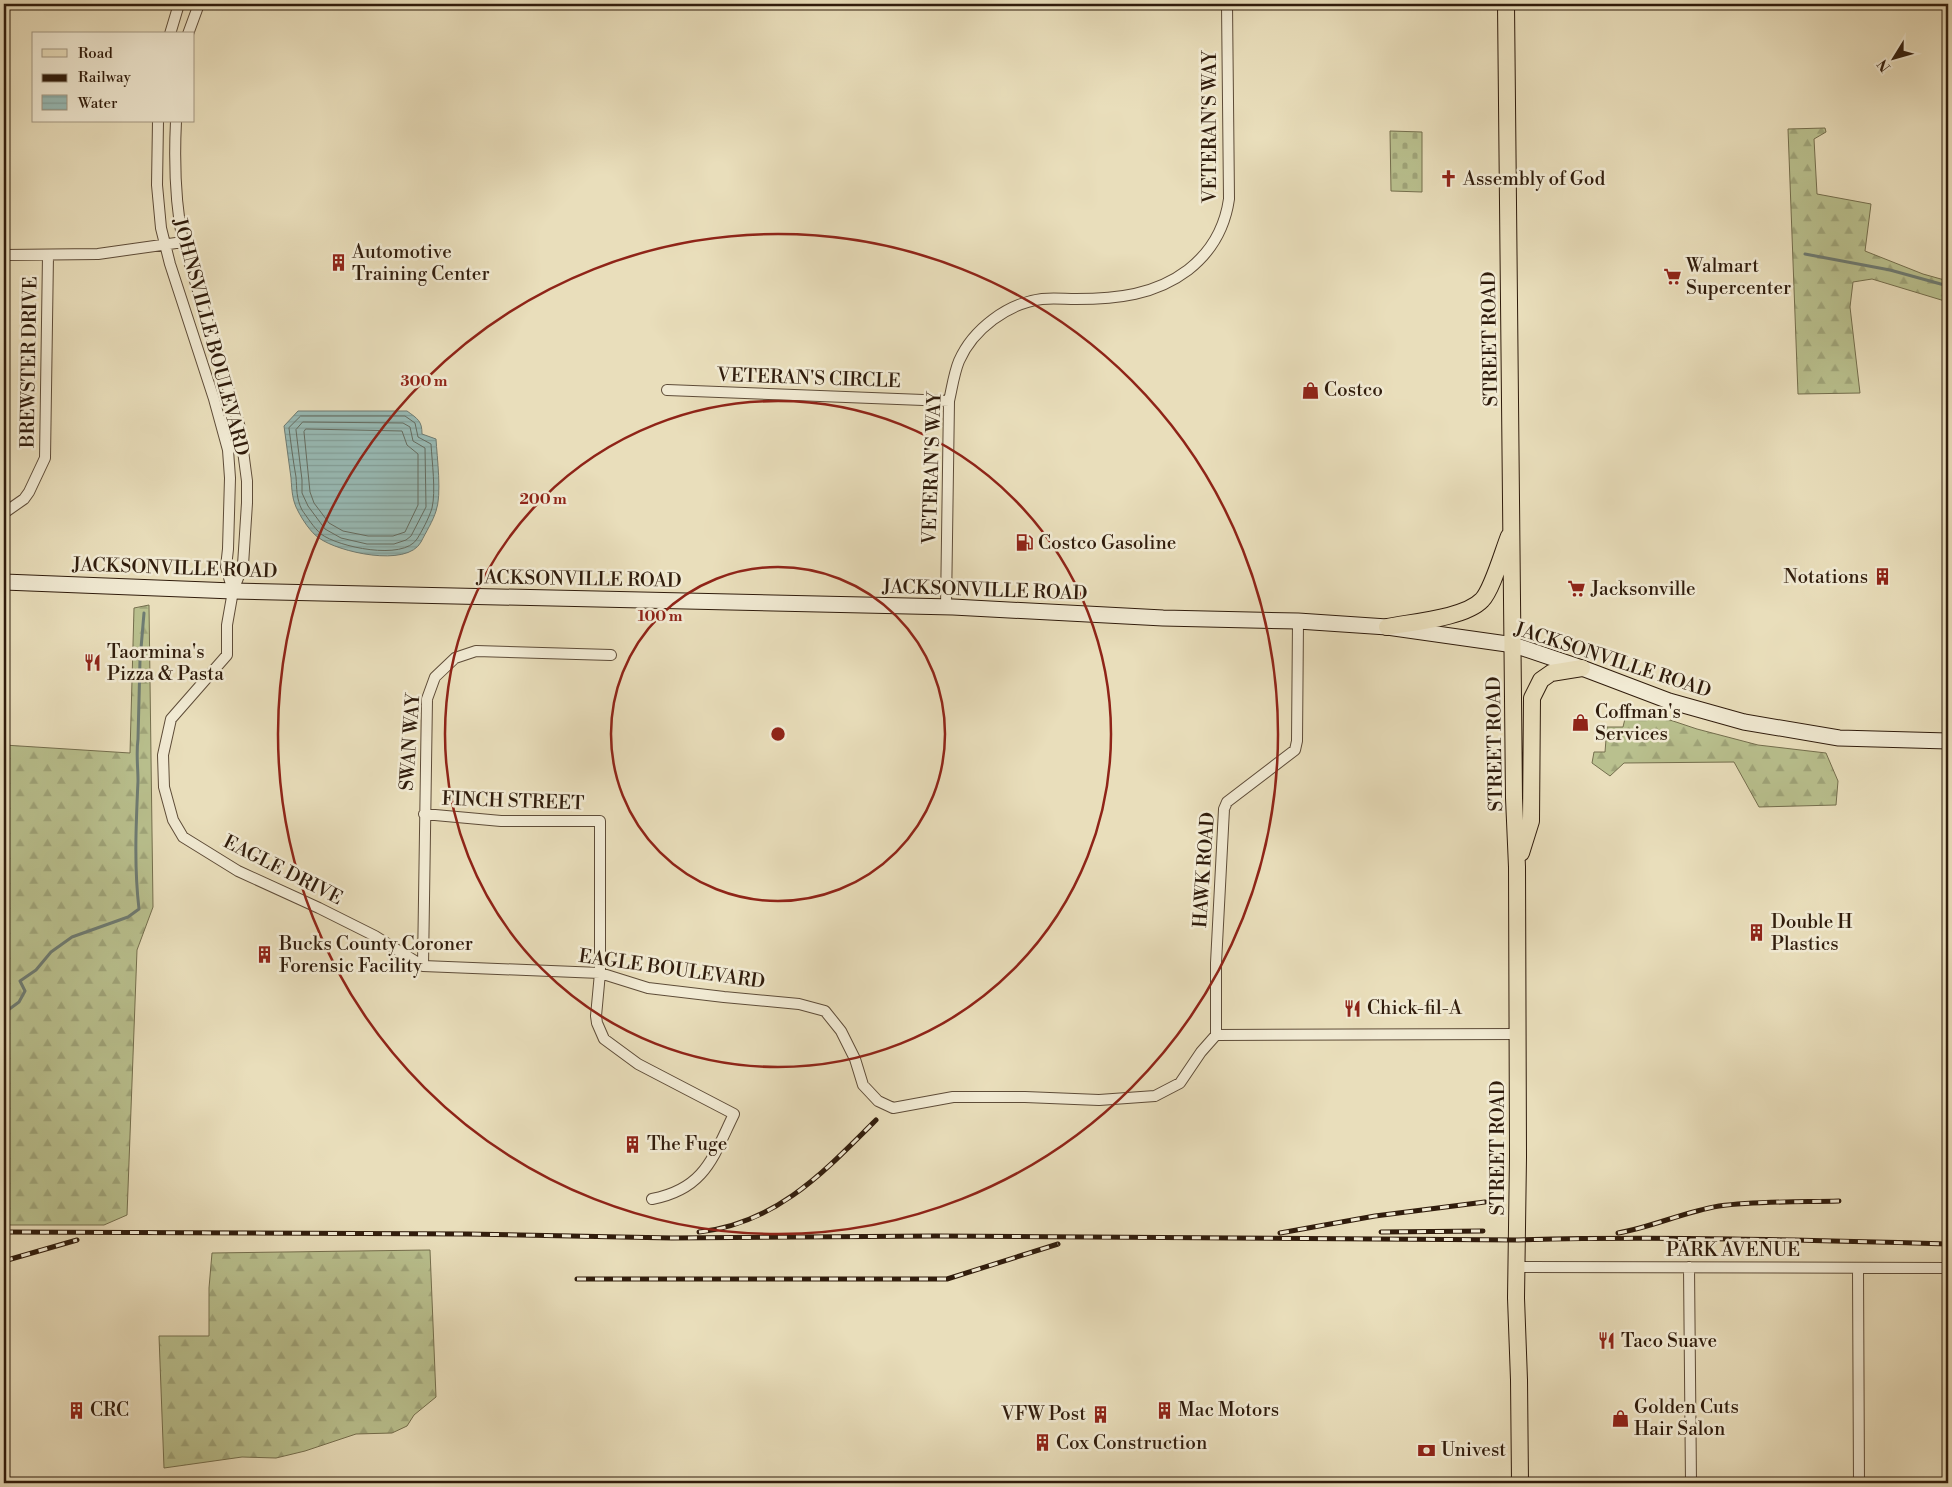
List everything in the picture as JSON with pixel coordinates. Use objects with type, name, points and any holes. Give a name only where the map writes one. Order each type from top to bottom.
[{"type":"main road","name":"STREET ROAD","points":[[1506,4],[1514,645],[1514,798],[1517,867],[1518,1267],[1516,1298],[1520,1483]]},
{"type":"main road","points":[[1387,627],[1460,613],[1483,600],[1494,577],[1512,524]]},
{"type":"main road","name":"JACKSONVILLE ROAD","points":[[4,582],[233,591],[946,607],[1163,618],[1298,621],[1387,627],[1514,645],[1669,701],[1744,722],[1839,738],[1948,741]]},
{"type":"main road","points":[[1517,867],[1531,821],[1532,698],[1541,680],[1551,672],[1582,668]]},
{"type":"street","points":[[171,32],[179,4]]},
{"type":"street","points":[[189,32],[199,4]]},
{"type":"street","name":"VETERAN'S WAY","points":[[946,607],[950,401],[954,378],[964,352],[986,325],[1017,306],[1041,299],[1126,297],[1148,292],[1170,283],[1198,262],[1213,242],[1224,220],[1229,199],[1227,4]]},
{"type":"street","name":"JOHNSVILLE BOULEVARD","points":[[158,122],[158,207],[165,245],[228,450],[230,478],[226,567],[233,591]]},
{"type":"street","name":"JOHNSVILLE BOULEVARD","points":[[176,122],[175,183],[178,220],[183,242],[234,404],[244,458],[247,496],[243,566],[233,591]]},
{"type":"street","points":[[4,255],[98,254],[183,242]]},
{"type":"street","name":"BREWSTER DRIVE","points":[[4,513],[24,499],[34,485],[45,458],[48,255]]},
{"type":"street","name":"VETERAN'S CIRCLE","points":[[667,390],[950,401]]},
{"type":"street","name":"EAGLE DRIVE","points":[[233,591],[227,625],[227,655],[171,719],[163,755],[164,787],[173,820],[183,837],[238,871],[375,936],[423,966]]},
{"type":"street","name":"HAWK ROAD","points":[[1216,1035],[1216,979],[1224,809],[1227,802],[1295,750],[1297,736],[1298,621]]},
{"type":"street","name":"SWAN WAY","points":[[423,966],[427,699],[434,676],[455,658],[476,651],[611,655]]},
{"type":"street","name":"FINCH STREET","points":[[424,814],[501,821],[600,821],[600,973]]},
{"type":"street","name":"EAGLE BOULEVARD","points":[[423,966],[600,973],[648,988],[799,1004],[825,1011],[842,1031],[855,1059],[863,1085],[878,1101],[893,1108],[953,1097],[1099,1100],[1155,1096],[1180,1082],[1201,1052],[1216,1035]]},
{"type":"street","points":[[600,973],[597,1023],[604,1039],[638,1064],[734,1114],[702,1174],[681,1190],[671,1195],[652,1199]]},
{"type":"street","points":[[1216,1035],[1518,1034]]},
{"type":"street","name":"PARK AVENUE","points":[[1518,1267],[1948,1268]]},
{"type":"street","points":[[1689,1267],[1691,1483]]},
{"type":"street","points":[[1858,1268],[1858,1483]]},
{"type":"green space","points":[[1825,128],[1826,132],[1814,139],[1817,194],[1871,204],[1865,251],[1923,274],[1948,281],[1948,302],[1872,279],[1853,282],[1850,307],[1860,393],[1798,394],[1788,129]]},
{"type":"green space","points":[[1390,131],[1422,132],[1422,192],[1391,191]]},
{"type":"green space","points":[[149,605],[153,907],[137,950],[127,1215],[104,1225],[4,1225],[4,745],[130,753],[134,608]]},
{"type":"green space","points":[[1628,706],[1697,729],[1758,745],[1826,753],[1838,781],[1836,805],[1759,807],[1734,762],[1624,763],[1610,776],[1592,763],[1594,752],[1605,752],[1607,727],[1623,727]]},
{"type":"green space","points":[[430,1250],[436,1397],[414,1415],[407,1426],[392,1433],[356,1434],[305,1451],[276,1458],[242,1457],[164,1468],[159,1336],[209,1336],[209,1288],[212,1253]]},
{"type":"water","points":[[298,411],[407,411],[419,421],[422,434],[436,439],[439,476],[438,504],[433,519],[421,542],[413,550],[388,556],[356,552],[328,543],[316,536],[304,522],[293,499],[284,426]]},
{"type":"waterway","points":[[1805,254],[1890,270],[1948,286]]},
{"type":"waterway","points":[[4,1013],[19,1002],[25,991],[20,981],[36,970],[51,952],[72,937],[128,917],[139,909],[136,861],[137,750],[140,660],[144,613]]},
{"type":"railway","points":[[699,1232],[727,1227],[752,1218],[776,1206],[818,1176],[876,1120]]},
{"type":"railway","points":[[1618,1233],[1719,1206],[1764,1202],[1839,1201]]},
{"type":"railway","points":[[1280,1233],[1375,1216],[1485,1202]]},
{"type":"railway","points":[[1381,1232],[1483,1231]]},
{"type":"railway","points":[[4,1232],[467,1234],[672,1238],[936,1236],[1518,1240],[1679,1238],[1948,1244]]},
{"type":"railway","points":[[4,1261],[77,1240]]},
{"type":"railway","points":[[577,1279],[947,1279],[1058,1244]]},
{"type":"place","name":"Assembly of God","points":[[1449,179]]},
{"type":"place","name":"Automotive Training Center","points":[[338,263]]},
{"type":"place","name":"Walmart Supercenter","points":[[1672,277]]},
{"type":"place","name":"Costco","points":[[1310,390]]},
{"type":"place","name":"Costco Gasoline","points":[[1024,543]]},
{"type":"place","name":"Notations","points":[[1882,577]]},
{"type":"place","name":"Jacksonville","points":[[1577,589]]},
{"type":"place","name":"Taormina's Pizza & Pasta","points":[[93,663]]},
{"type":"place","name":"Coffman's Services","points":[[1581,723]]},
{"type":"place","name":"Double H Plastics","points":[[1757,933]]},
{"type":"place","name":"Bucks County Coroner Forensic Facility","points":[[265,955]]},
{"type":"place","name":"Chick-fil-A","points":[[1353,1008]]},
{"type":"place","name":"The Fuge","points":[[633,1144]]},
{"type":"place","name":"Taco Suave","points":[[1607,1341]]},
{"type":"place","name":"CRC","points":[[76,1410]]},
{"type":"place","name":"Mac Motors","points":[[1164,1410]]},
{"type":"place","name":"VFW Post","points":[[1100,1414]]},
{"type":"place","name":"Golden Cuts Hair Salon","points":[[1620,1418]]},
{"type":"place","name":"Cox Construction","points":[[1042,1443]]},
{"type":"place","name":"Univest","points":[[1427,1450]]}]
